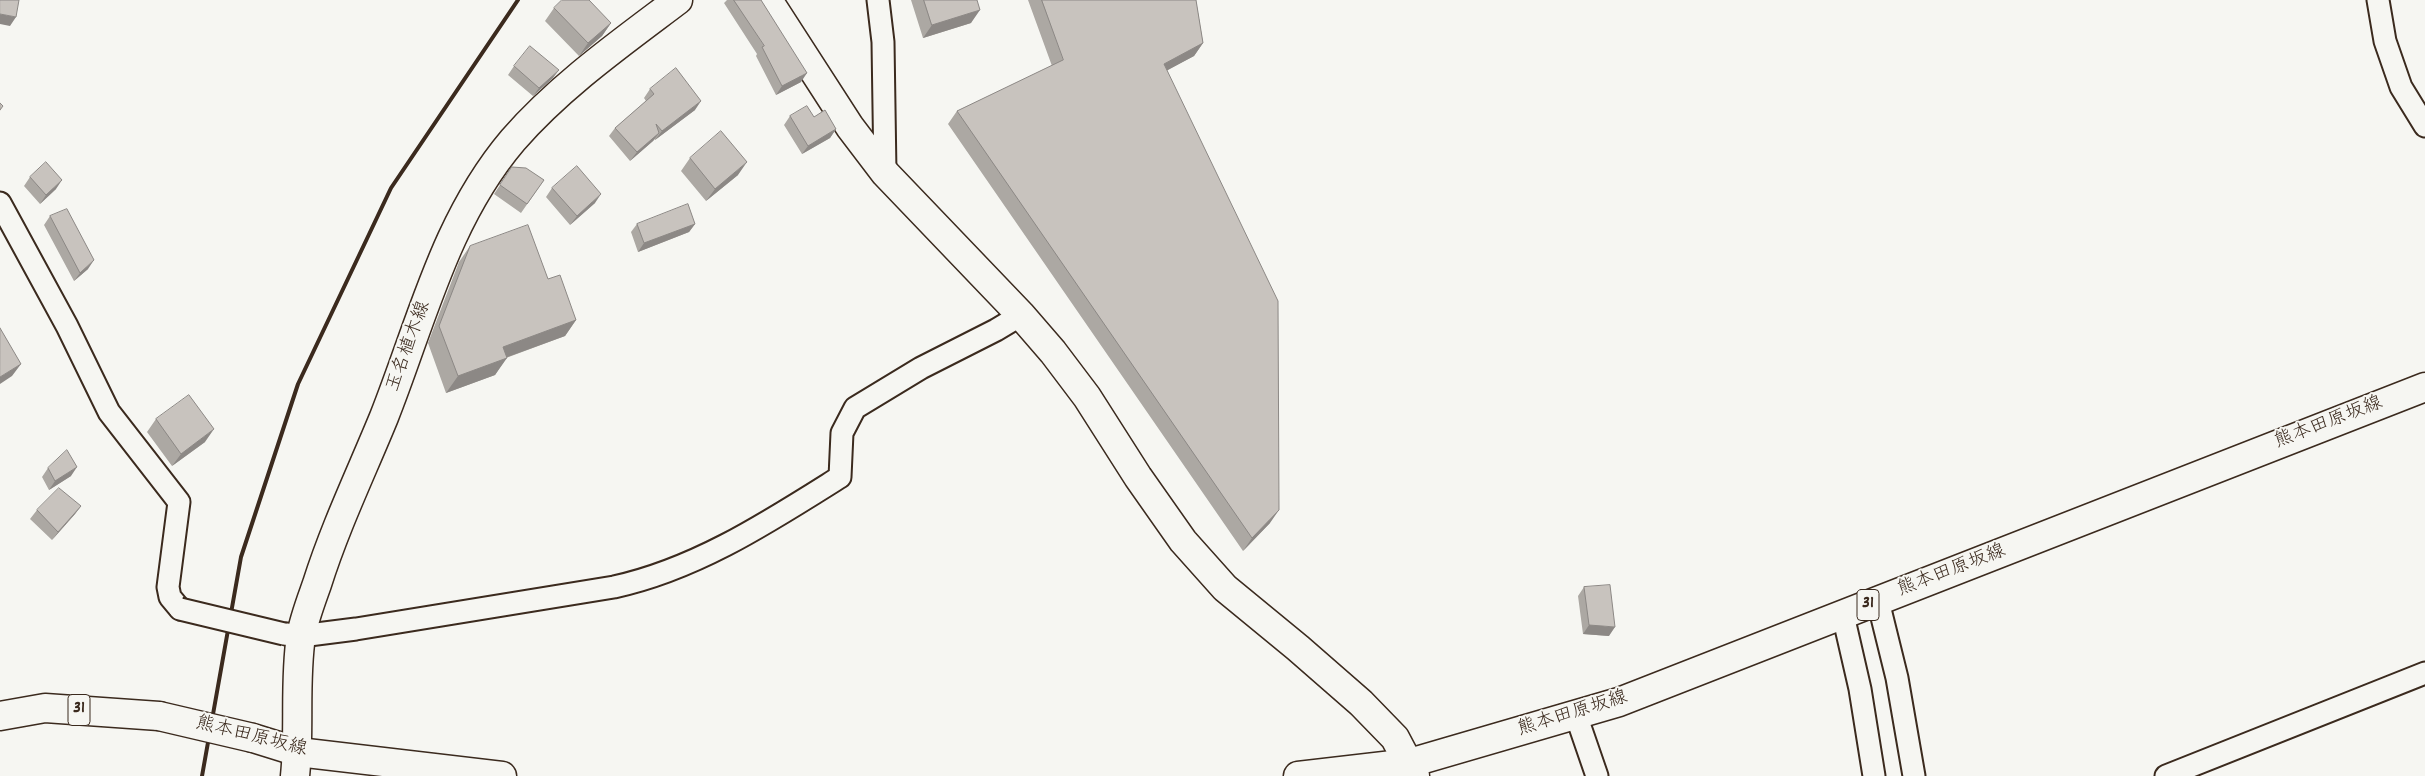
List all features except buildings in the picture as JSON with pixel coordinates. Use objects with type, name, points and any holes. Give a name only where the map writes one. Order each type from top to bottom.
[{"type":"main road","name":"玉名植木線","points":[[296,764],[293,635],[330,541],[384,416],[457,225],[483,181],[513,141],[538,115],[581,76],[678,0]]},
{"type":"main road","points":[[768,0],[850,127],[885,174],[1021,315],[1087,398],[1138,477],[1183,541],[1225,588],[1361,703],[1395,738],[1412,770]]},
{"type":"main road","name":"熊本田原坂線","points":[[1298,776],[1412,770],[1620,702],[2425,387]]},
{"type":"main road","name":"熊本田原坂線","points":[[0,716],[45,708],[159,716],[253,738],[296,764],[502,776]]},
{"type":"street","points":[[878,0],[883,42],[885,174]]},
{"type":"street","points":[[2378,0],[2385,41],[2401,87],[2425,126]]},
{"type":"street","points":[[0,203],[67,326],[109,412],[179,502],[168,588],[170,598],[180,609],[293,635],[605,589],[655,576],[754,531],[840,477],[842,433],[855,408],[921,368],[996,330],[1021,315]]},
{"type":"street","points":[[1878,601],[1897,678],[1914,776]]},
{"type":"street","points":[[1843,615],[1860,690],[1874,776]]},
{"type":"street","points":[[2166,776],[2425,673]]},
{"type":"street","points":[[1576,715],[1597,776]]},
{"type":"railway","points":[[202,776],[241,557],[298,384],[391,188],[518,0]]}]
